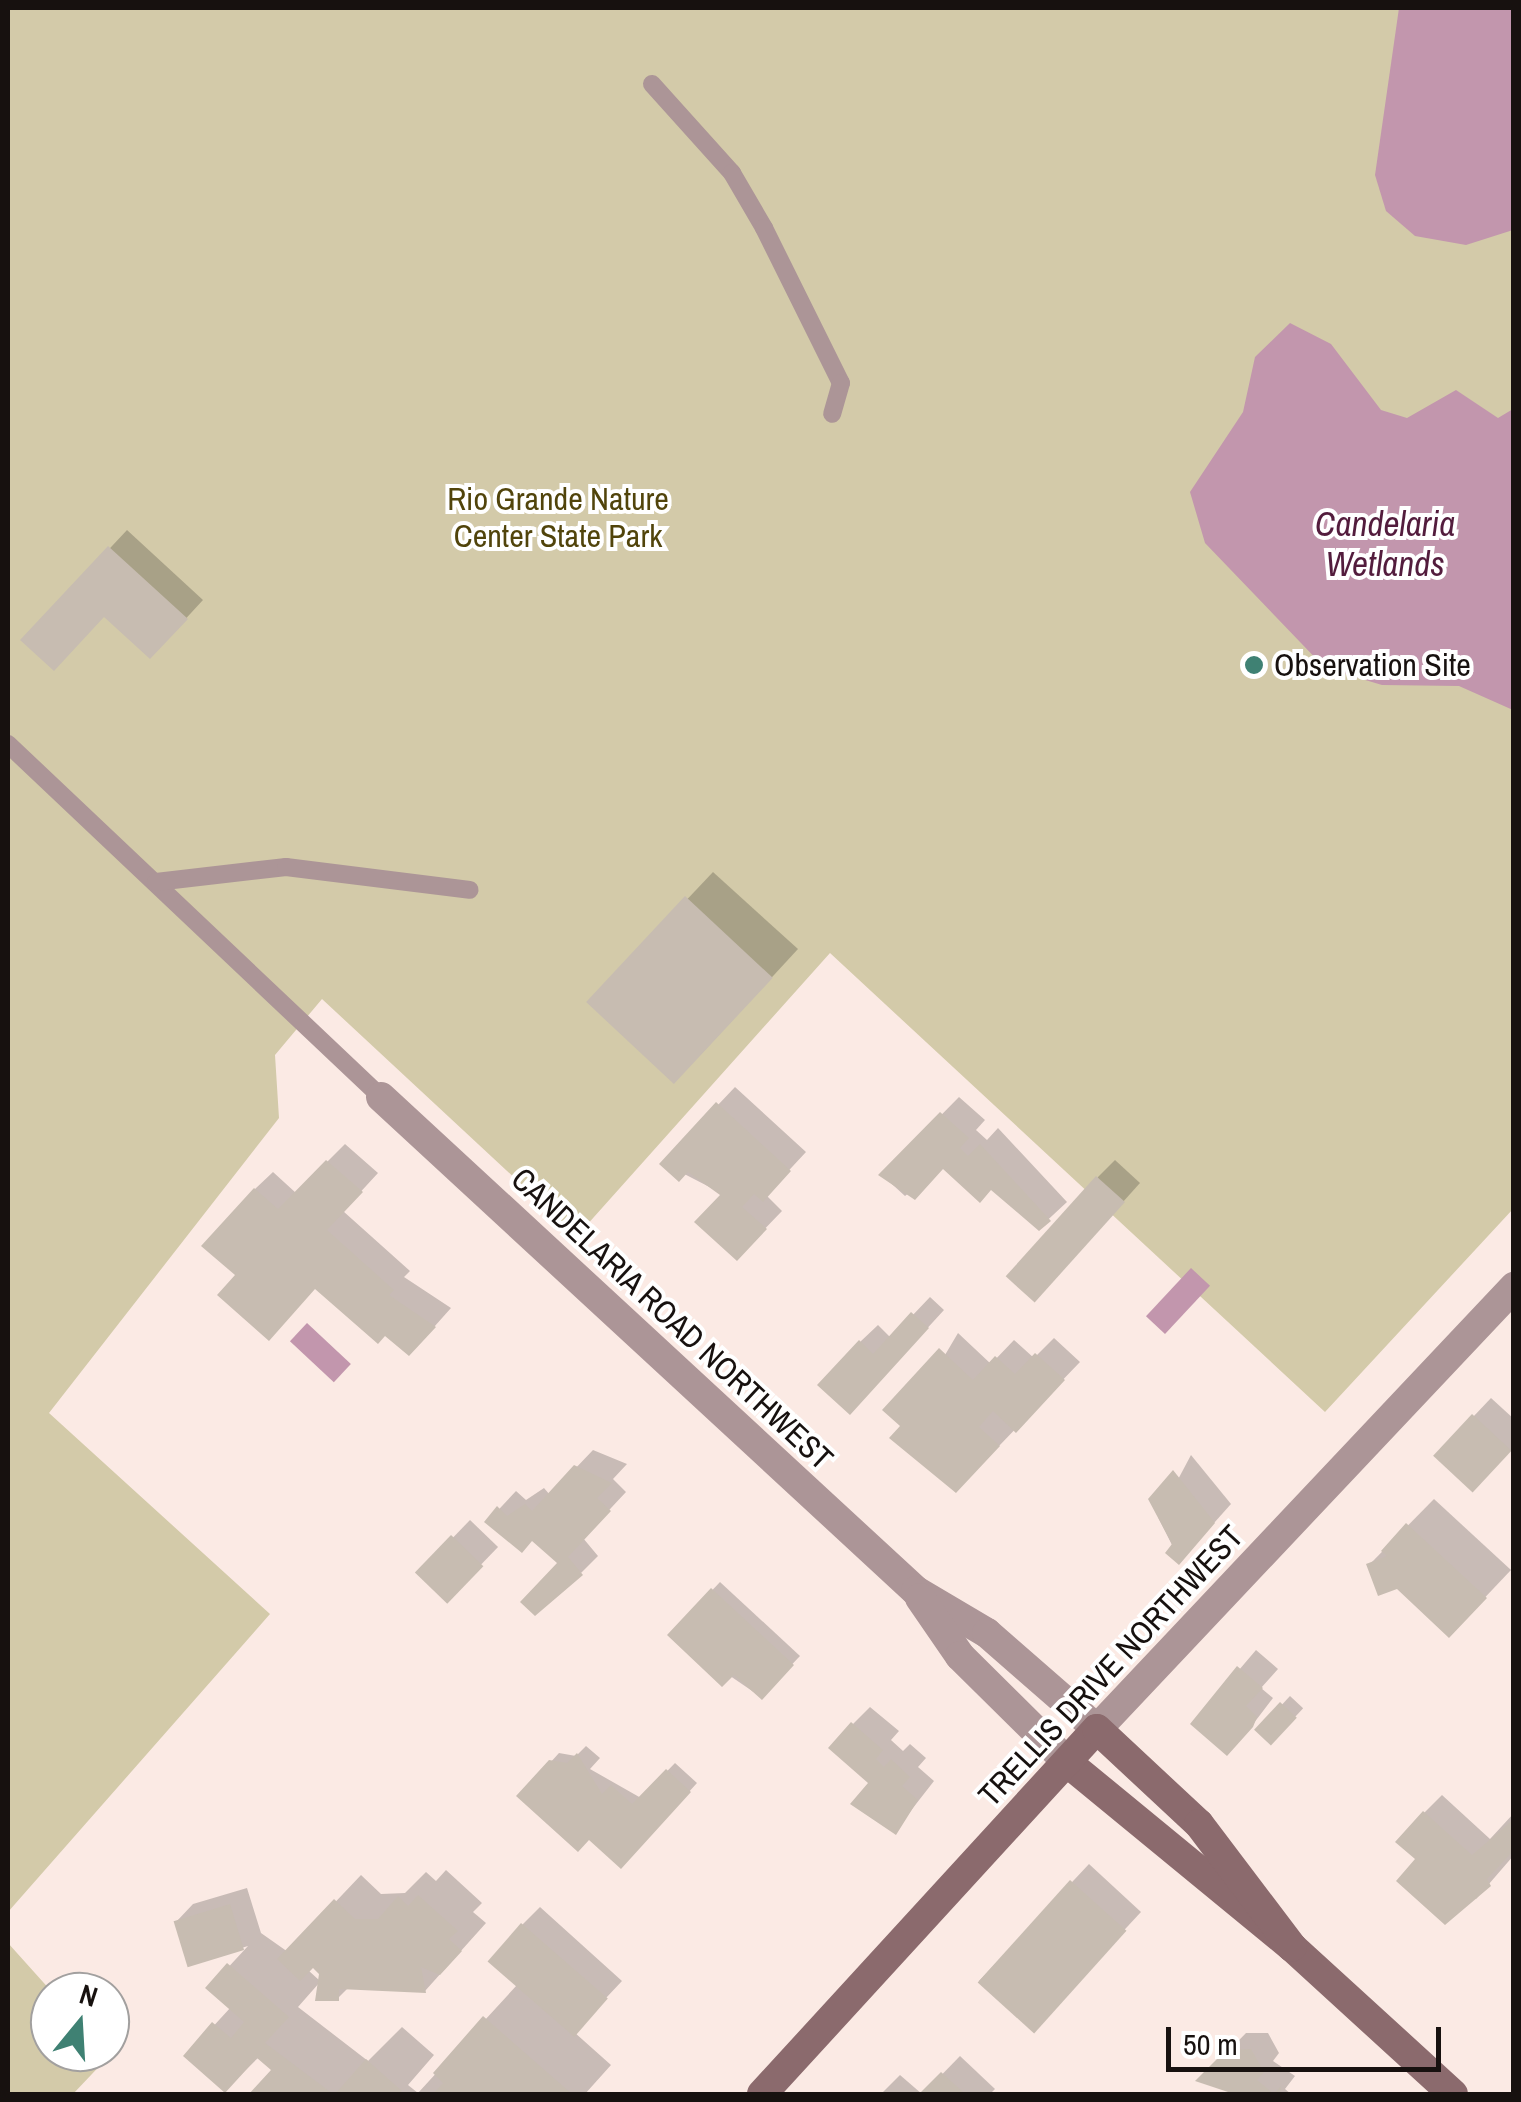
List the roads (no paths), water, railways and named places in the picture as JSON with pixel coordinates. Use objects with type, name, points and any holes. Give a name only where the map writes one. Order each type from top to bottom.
[{"type":"street","name":"CANDELARIA ROAD NORTHWEST","points":[[381,1097],[916,1591],[987,1633],[1199,1824],[1292,1947]]},
{"type":"street","name":"TRELLIS DRIVE NORTHWEST","points":[[762,2094],[1097,1729],[1514,1287]]},
{"type":"street","name":"CANDELARIA ROAD NORTHWEST","points":[[916,1591],[960,1656],[1068,1764],[1292,1947],[1453,2094]]},
{"type":"lane","points":[[652,84],[732,173],[764,228],[842,383],[832,414]]},
{"type":"lane","points":[[8,744],[381,1097]]},
{"type":"lane","points":[[156,882],[286,866],[470,890]]},
{"type":"water","points":[[1399,8],[1513,8],[1513,230],[1466,245],[1415,236],[1386,211],[1375,175]]},
{"type":"water","name":"Candelaria Wetlands","points":[[1290,323],[1331,344],[1381,410],[1407,418],[1456,390],[1498,418],[1513,409],[1513,710],[1459,686],[1382,685],[1325,668],[1205,543],[1190,492],[1243,412],[1255,357]]},
{"type":"water","points":[[1191,1268],[1210,1286],[1165,1334],[1146,1316]]},
{"type":"water","points":[[307,1323],[351,1364],[334,1382],[290,1341]]},
{"type":"place","name":"Observation Site","points":[[1254,665]]},
{"type":"park label","name":"Rio Grande Nature Center State Park","points":[[558,518]]}]
